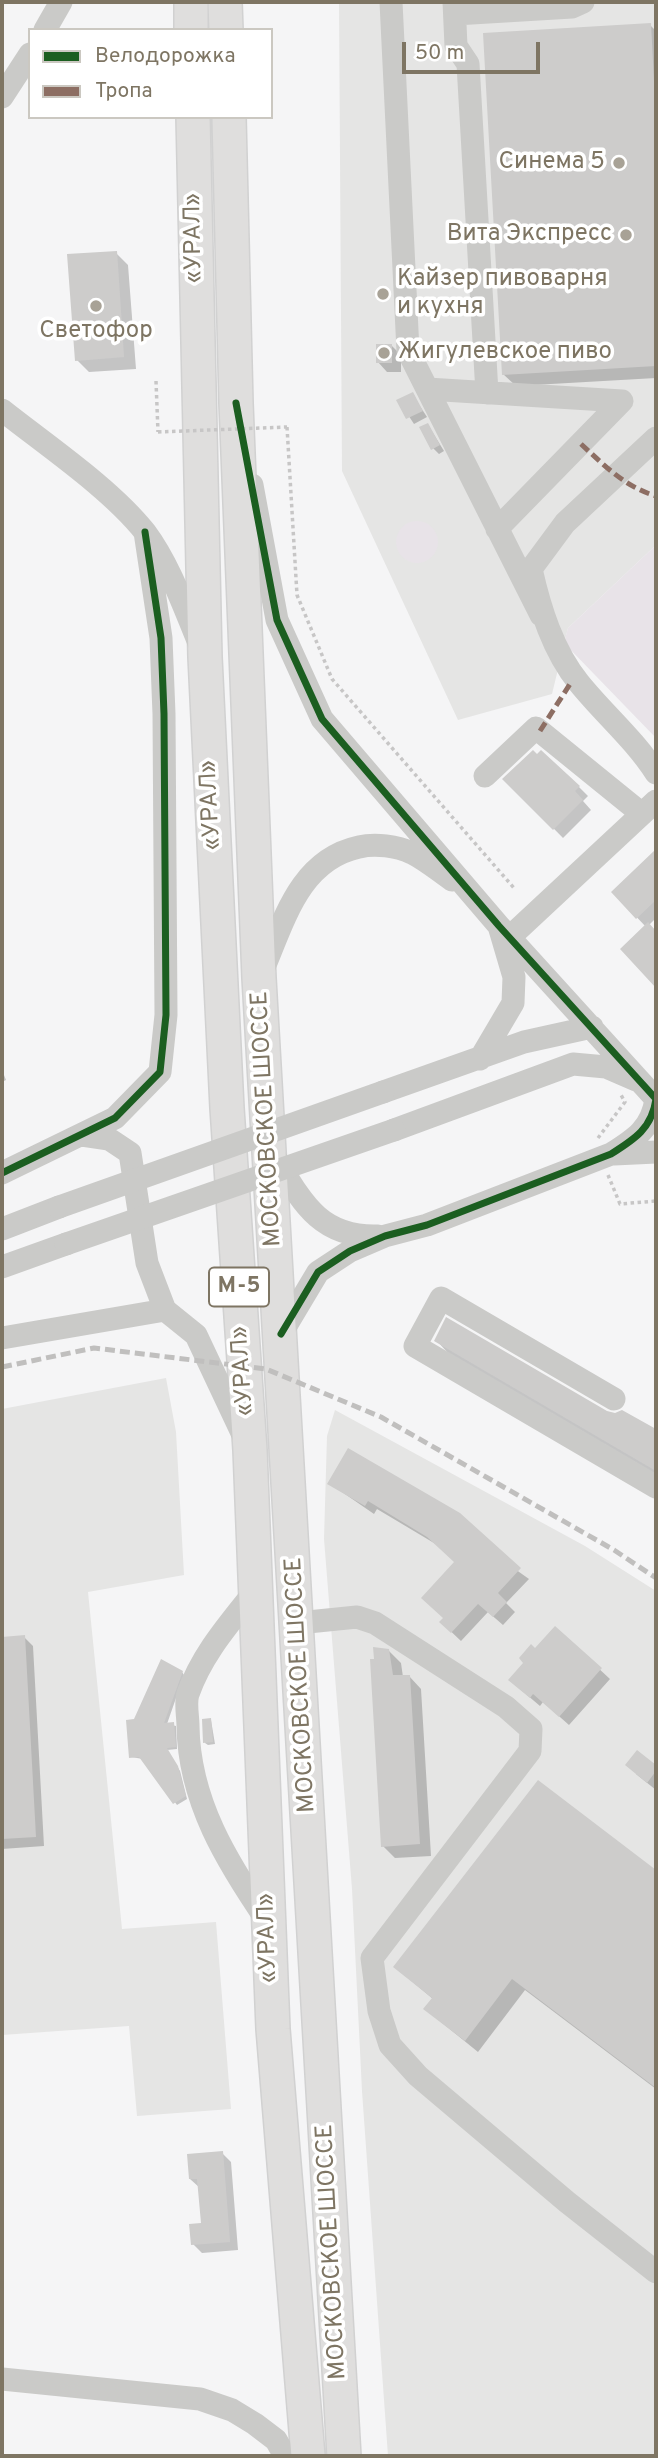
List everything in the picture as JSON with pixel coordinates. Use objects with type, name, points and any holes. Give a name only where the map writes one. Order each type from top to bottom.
[{"type":"highway","points":[[191,2],[191,28]]},
{"type":"highway","points":[[225,2],[226,28]]},
{"type":"highway","name":"«УРАЛ»","points":[[192,119],[205,657],[227,1108],[250,1450],[273,2029],[308,2456]]},
{"type":"highway","name":"МОСКОВСКОЕ ШОССЕ","points":[[229,119],[236,403],[259,978],[344,2456]]},
{"type":"street","points":[[46,28],[61,2]]},
{"type":"street","points":[[391,2],[408,352],[577,681],[642,751],[656,773]]},
{"type":"street","points":[[487,393],[468,64],[456,46],[454,8],[572,7],[583,2]]},
{"type":"street","points":[[2,97],[28,57]]},
{"type":"street","points":[[427,389],[622,401],[497,528]]},
{"type":"street","points":[[236,403],[277,620],[322,719],[505,931],[652,1094],[653,1119],[638,1137],[604,1157],[427,1225],[385,1236],[350,1251],[318,1272],[281,1334]]},
{"type":"street","points":[[2,410],[96,485],[145,532],[168,573],[205,657]]},
{"type":"street","points":[[541,615],[531,569],[565,523],[656,438]]},
{"type":"street","points":[[2,1173],[115,1118],[160,1072],[166,1016],[163,689],[161,638],[145,532]]},
{"type":"street","points":[[485,776],[536,728],[649,807],[505,931]]},
{"type":"street","points":[[259,978],[292,902],[307,877],[336,852],[372,844],[411,852],[475,895]]},
{"type":"street","points":[[480,1059],[513,1003],[514,977],[505,931]]},
{"type":"street","points":[[2,1228],[524,1042],[592,1027]]},
{"type":"street","points":[[2,1267],[394,1130],[573,1064],[606,1068],[652,1094]]},
{"type":"street","points":[[82,1135],[109,1139],[130,1153],[147,1263],[165,1310],[197,1335],[250,1450]]},
{"type":"street","points":[[270,1148],[303,1204],[329,1228],[356,1237],[385,1236]]},
{"type":"street","points":[[604,1157],[656,1152]]},
{"type":"street","points":[[614,1399],[441,1298],[415,1346],[656,1487]]},
{"type":"street","points":[[2,1338],[165,1310]]},
{"type":"street","points":[[255,1591],[210,1646],[187,1697],[188,1750],[207,1820],[231,1867],[269,1924]]},
{"type":"street","points":[[298,1623],[357,1618],[375,1623],[506,1707],[531,1729],[530,1751],[372,1958],[379,2011],[390,2045],[418,2076],[656,2272]]},
{"type":"street","points":[[2,2379],[200,2399],[232,2410],[256,2424],[276,2441],[285,2456]]},
{"type":"path","points":[[156,381],[158,432],[287,427],[297,595],[332,679],[514,888]]},
{"type":"path","points":[[619,1090],[625,1102],[604,1157],[620,1204],[656,1201]]},
{"type":"shaded area","points":[[339,2],[656,2],[656,545],[568,628],[552,694],[458,720],[342,471]]},
{"type":"shaded area","points":[[417,521],[432,527],[438,542],[432,557],[417,563],[402,557],[396,542],[402,527]]},
{"type":"shaded area","points":[[656,545],[656,738],[564,643],[568,628]]},
{"type":"shaded area","points":[[166,1378],[176,1432],[184,1575],[88,1592],[122,1929],[216,1922],[231,2109],[137,2116],[129,2026],[2,2035],[2,1409]]},
{"type":"shaded area","points":[[335,1410],[585,1546],[656,1591],[656,2456],[388,2456],[362,2091],[352,1889],[324,1539],[327,1436]]},
{"type":"building","points":[[651,23],[656,119],[656,366],[502,375],[483,33]]},
{"type":"building","name":"Светофор","points":[[117,251],[124,357],[75,361],[67,254]]},
{"type":"building","name":"Жигулевское пиво","points":[[376,344],[392,344],[392,363],[376,363]]},
{"type":"building","points":[[413,392],[423,411],[406,419],[396,400]]},
{"type":"building","points":[[428,423],[440,445],[431,450],[419,427]]},
{"type":"building","points":[[533,750],[537,754],[541,750],[580,786],[575,791],[583,800],[553,830],[502,779]]},
{"type":"building","points":[[656,849],[656,900],[636,919],[611,892]]},
{"type":"building","points":[[648,922],[656,931],[656,988],[620,949]]},
{"type":"building","points":[[446,1317],[607,1411],[615,1413],[622,1410],[656,1429],[656,1471],[434,1341]]},
{"type":"building","points":[[348,1448],[460,1513],[521,1568],[498,1593],[507,1602],[493,1617],[478,1604],[451,1633],[439,1622],[443,1618],[421,1598],[454,1562],[427,1537],[368,1501],[365,1506],[327,1484]]},
{"type":"building","points":[[555,1626],[602,1668],[559,1717],[533,1694],[530,1698],[508,1680],[523,1663],[519,1658],[531,1644],[535,1648]]},
{"type":"building","points":[[25,1635],[36,1837],[2,1839],[2,1637]]},
{"type":"building","points":[[373,1647],[389,1649],[393,1675],[410,1675],[420,1844],[381,1847],[370,1659],[374,1659]]},
{"type":"building","points":[[161,1659],[183,1671],[164,1723],[174,1722],[176,1747],[167,1748],[178,1766],[186,1796],[173,1804],[139,1757],[129,1758],[126,1720],[134,1719]]},
{"type":"building","points":[[211,1718],[213,1742],[203,1743],[202,1719]]},
{"type":"building","points":[[637,1750],[656,1765],[656,1771],[647,1783],[625,1765]]},
{"type":"building","points":[[538,1780],[656,1870],[656,2088],[512,1979],[465,2041],[423,2009],[432,1998],[393,1967]]},
{"type":"building","points":[[223,2151],[230,2242],[191,2245],[189,2224],[201,2223],[197,2179],[189,2179],[187,2154]]},
{"type":"railway","points":[[2,1367],[94,1348],[266,1369],[381,1417],[614,1550],[656,1578]]},
{"type":"marked path","points":[[581,444],[625,481],[656,496]]},
{"type":"marked path","points":[[540,731],[570,684]]},
{"type":"cycle path","points":[[236,403],[277,620],[322,719],[499,926],[656,1099]]},
{"type":"cycle path","points":[[2,1173],[115,1118],[160,1072],[166,1015],[164,714],[161,638],[145,532]]},
{"type":"cycle path","points":[[281,1334],[318,1272],[350,1251],[385,1236],[427,1225],[611,1154],[641,1132],[651,1118],[656,1099]]},
{"type":"place","name":"Синема 5","points":[[619,163]]},
{"type":"place","name":"Вита Экспресс","points":[[626,235]]},
{"type":"place","name":"Кайзер пивоварня и кухня","points":[[383,294]]},
{"type":"place","name":"Светофор","points":[[96,306]]},
{"type":"place","name":"Жигулевское пиво","points":[[384,353]]}]
